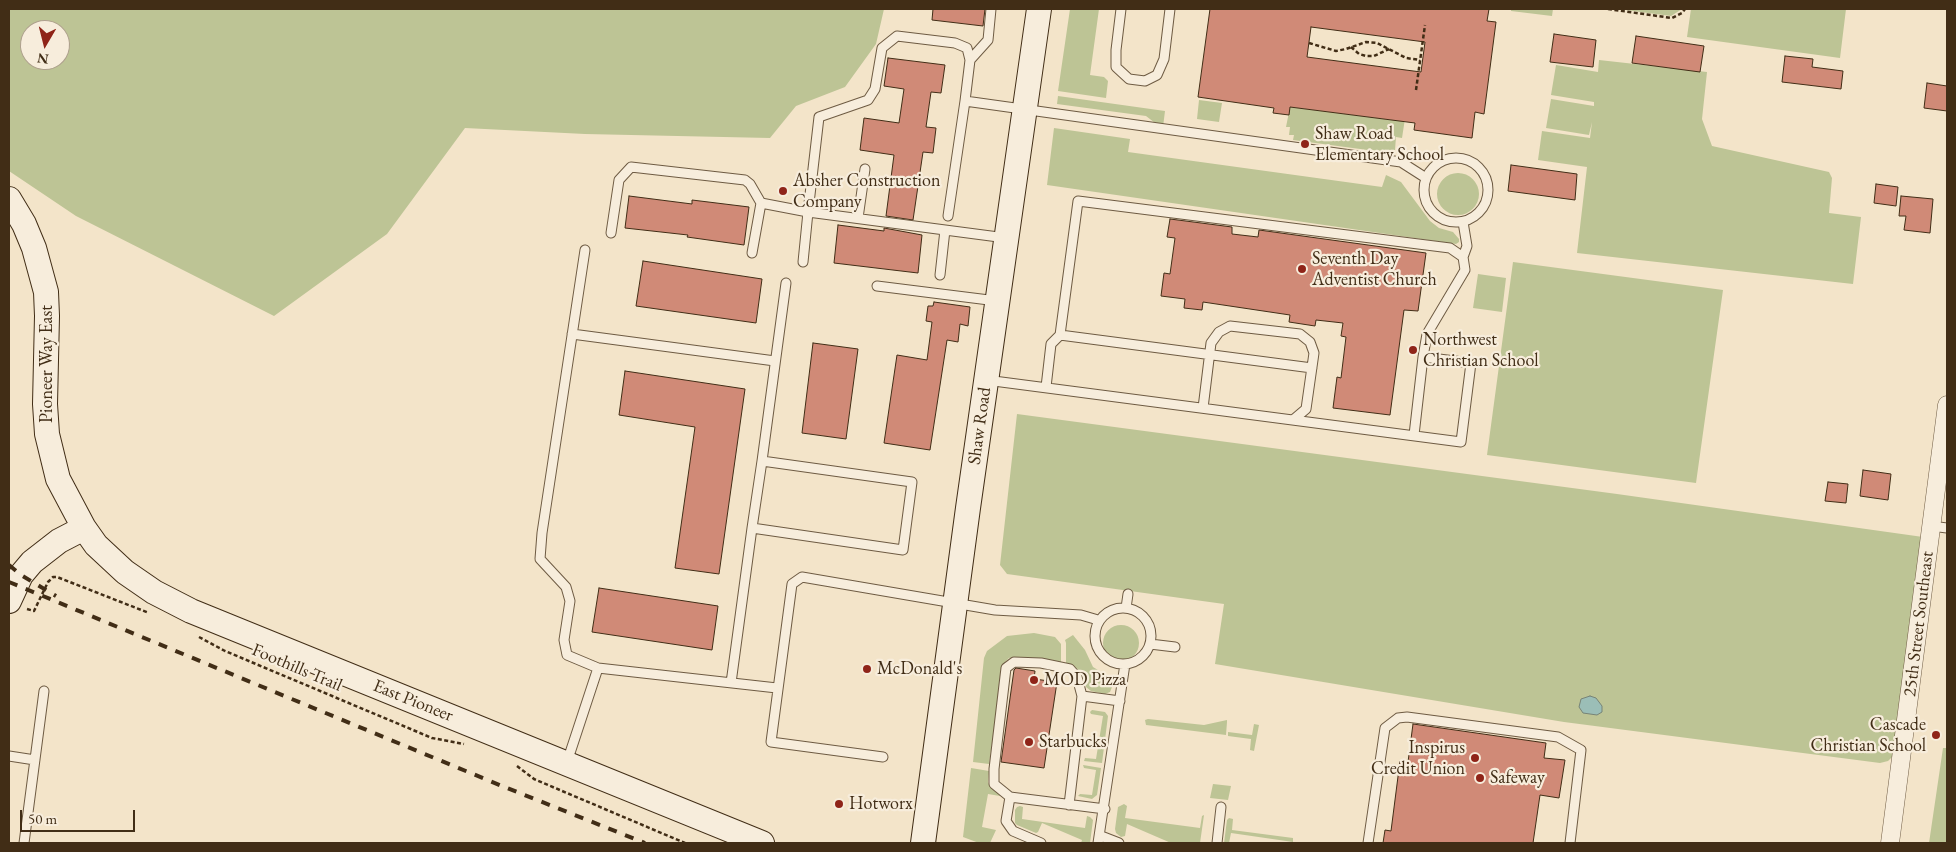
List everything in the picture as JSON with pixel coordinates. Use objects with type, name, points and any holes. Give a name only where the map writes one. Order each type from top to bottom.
[{"type":"street","name":"Shaw Road","points":[[923,843],[1039,9]]},
{"type":"street","name":"Pioneer Way East","points":[[9,199],[24,224],[41,269],[46,292],[47,316],[45,404],[47,434],[58,479],[84,528]]},
{"type":"street","name":"25th Street Southeast","points":[[1890,843],[1939,527],[1947,405]]},
{"type":"street","points":[[18,605],[21,575],[32,562],[60,541],[84,528]]},
{"type":"street","name":"East Pioneer","points":[[84,528],[96,545],[125,572],[169,600],[191,611],[762,843]]},
{"type":"lane","points":[[970,60],[988,40],[991,9]]},
{"type":"lane","points":[[1121,9],[1116,67],[1129,79],[1145,81],[1157,76],[1164,59],[1170,9]]},
{"type":"lane","points":[[803,262],[819,117],[868,100],[875,89],[882,48],[897,36],[955,43],[967,48],[970,60],[948,216]]},
{"type":"lane","points":[[965,101],[1401,162],[1426,178]]},
{"type":"lane","points":[[1451,158],[1463,158],[1473,162],[1481,169],[1487,183],[1488,198],[1484,208],[1477,215],[1463,222],[1448,222],[1438,218],[1430,210],[1425,200],[1423,189],[1426,178],[1432,168],[1441,161],[1451,158]]},
{"type":"lane","points":[[611,233],[619,180],[631,167],[745,180],[750,184],[761,204],[752,253]]},
{"type":"lane","points":[[858,218],[865,169]]},
{"type":"lane","points":[[1046,387],[1051,344],[1060,335],[1078,201],[1450,248],[1463,257]]},
{"type":"lane","points":[[761,204],[1006,238]]},
{"type":"lane","points":[[1414,436],[1427,334],[1465,270],[1463,257],[1467,246],[1463,222]]},
{"type":"lane","points":[[940,275],[945,230]]},
{"type":"lane","points":[[585,250],[542,533],[540,559],[566,587],[570,601],[564,640],[567,655],[598,668],[777,688]]},
{"type":"lane","points":[[731,683],[786,284]]},
{"type":"lane","points":[[877,286],[997,301]]},
{"type":"lane","points":[[1203,408],[1211,344],[1219,332],[1230,326],[1300,334],[1310,342],[1314,353],[1306,409],[1293,420]]},
{"type":"lane","points":[[572,334],[775,361]]},
{"type":"lane","points":[[1060,335],[1312,368]]},
{"type":"lane","points":[[986,380],[1461,442],[1471,363],[1423,357]]},
{"type":"lane","points":[[752,528],[903,550],[912,482],[762,461]]},
{"type":"lane","points":[[883,757],[771,742],[792,584],[802,577],[995,610],[1081,615],[1098,620]]},
{"type":"lane","points":[[1126,608],[1128,594]]},
{"type":"lane","points":[[1126,608],[1140,613],[1146,620],[1150,629],[1150,644],[1143,656],[1135,662],[1125,664],[1108,660],[1096,646],[1094,638],[1098,620],[1112,609],[1126,608]]},
{"type":"lane","points":[[1150,644],[1175,647]]},
{"type":"lane","points":[[1069,805],[1082,696],[1077,677],[1070,669],[1041,663],[1014,662],[1006,668],[994,769],[994,784],[1010,797],[1069,805],[1104,809]]},
{"type":"lane","points":[[1119,843],[1099,840],[1125,664]]},
{"type":"lane","points":[[567,764],[598,668]]},
{"type":"lane","points":[[24,843],[44,691]]},
{"type":"lane","points":[[1082,696],[1120,701]]},
{"type":"lane","points":[[1368,843],[1384,728],[1398,718],[1407,716],[1558,737],[1581,750],[1570,843]]},
{"type":"lane","points":[[9,756],[35,760]]},
{"type":"lane","points":[[1010,797],[1006,821],[1013,831],[1040,843]]},
{"type":"lane","points":[[1217,843],[1221,807]]},
{"type":"path","points":[[1608,9],[1672,18],[1682,13],[1685,9]]},
{"type":"path","points":[[1416,90],[1425,25]]},
{"type":"path","points":[[1309,43],[1336,51],[1366,42],[1377,43],[1406,58],[1420,60]]},
{"type":"path","points":[[1351,47],[1359,54],[1366,56],[1374,56],[1389,49]]},
{"type":"path","points":[[18,605],[34,611],[48,582],[53,577],[57,577],[150,613]]},
{"type":"path","name":"Foothills Trail","points":[[194,633],[224,651],[432,738],[469,745]]},
{"type":"path","points":[[513,763],[534,779],[686,843]]},
{"type":"green space","points":[[9,9],[884,9],[876,44],[845,87],[796,106],[770,138],[585,134],[465,128],[387,234],[274,316],[76,216],[9,171]]},
{"type":"green space","points":[[1070,9],[1099,9],[1090,75],[1104,77],[1108,81],[1106,98],[1058,91]]},
{"type":"green space","points":[[1511,9],[1553,9],[1552,16],[1511,11]]},
{"type":"green space","points":[[1618,9],[1682,9],[1671,16]]},
{"type":"green space","points":[[1691,9],[1846,9],[1840,58],[1687,37]]},
{"type":"green space","points":[[1599,60],[1707,72],[1702,119],[1712,146],[1829,172],[1832,178],[1829,213],[1861,217],[1853,284],[1577,253],[1587,167],[1538,160],[1542,131],[1590,138],[1592,122],[1589,135],[1546,128],[1551,99],[1594,106],[1594,102],[1551,95],[1556,65],[1598,72]]},
{"type":"green space","points":[[1058,96],[1165,111],[1163,127],[1146,116],[1057,104]]},
{"type":"green space","points":[[1199,100],[1222,103],[1219,122],[1197,119]]},
{"type":"green space","points":[[1290,107],[1392,120],[1406,112],[1402,138],[1396,137],[1395,150],[1390,153],[1293,140],[1294,135],[1289,135],[1290,127],[1286,127]]},
{"type":"green space","points":[[1054,128],[1130,139],[1128,152],[1382,187],[1386,175],[1401,182],[1430,221],[1439,228],[1453,232],[1459,239],[1459,242],[1456,244],[1047,185]]},
{"type":"green space","points":[[1454,173],[1462,173],[1473,179],[1479,194],[1473,209],[1462,215],[1454,215],[1443,209],[1437,198],[1437,190],[1443,179]]},
{"type":"green space","points":[[1513,262],[1723,290],[1696,483],[1487,455]]},
{"type":"green space","points":[[1478,274],[1506,278],[1502,312],[1473,308]]},
{"type":"green space","points":[[1017,414],[1923,537],[1893,756],[1888,761],[1880,763],[1564,722],[1215,664],[1224,604],[1007,574],[1000,565]]},
{"type":"green space","points":[[1121,625],[1128,626],[1134,630],[1138,636],[1138,650],[1134,656],[1128,660],[1121,661],[1114,660],[1108,656],[1104,650],[1103,643],[1104,636],[1108,630],[1114,626]]},
{"type":"green space","points":[[1034,633],[1055,637],[1061,644],[1061,662],[1014,657],[1009,658],[1005,662],[989,764],[973,762],[984,658],[987,651],[1007,636]]},
{"type":"green space","points":[[1073,635],[1085,650],[1093,667],[1106,675],[1110,680],[1112,687],[1110,692],[1105,694],[1091,691],[1086,687],[1084,679],[1075,667],[1066,664],[1065,640]]},
{"type":"green space","points":[[1092,710],[1105,712],[1108,716],[1102,763],[1084,761],[1085,758],[1096,759],[1103,716],[1091,714]]},
{"type":"green space","points":[[1145,720],[1204,725],[1227,720],[1226,735],[1146,725]]},
{"type":"green space","points":[[1254,724],[1259,725],[1254,751],[1250,750],[1251,739],[1228,736],[1228,732],[1252,735]]},
{"type":"green space","points":[[1943,748],[1947,748],[1947,843],[1929,843]]},
{"type":"green space","points":[[1083,765],[1101,768],[1097,795],[1092,799],[1078,796],[1080,794],[1092,795],[1096,770],[1084,768]]},
{"type":"green space","points":[[971,768],[989,771],[988,782],[990,787],[1000,794],[1000,796],[988,794],[982,827],[996,830],[990,843],[979,843],[963,837]]},
{"type":"green space","points":[[1213,784],[1231,786],[1228,800],[1210,798]]},
{"type":"green space","points":[[1124,804],[1127,806],[1125,818],[1200,828],[1202,816],[1204,815],[1200,843],[1171,843],[1127,824],[1125,836],[1121,837],[1116,833],[1115,829],[1118,807]]},
{"type":"green space","points":[[1020,806],[1023,807],[1022,819],[1085,828],[1087,816],[1090,817],[1093,820],[1090,843],[1081,843],[1082,840],[1042,823],[1036,833],[1017,825],[1015,823],[1015,810]]},
{"type":"green space","points":[[1229,818],[1233,819],[1232,830],[1293,838],[1293,842],[1231,833],[1229,843],[1224,843],[1227,820]]},
{"type":"water","points":[[1590,696],[1596,698],[1602,706],[1602,712],[1597,715],[1583,713],[1579,707],[1581,699]]},
{"type":"building","points":[[933,9],[985,9],[983,26],[932,20]]},
{"type":"building","points":[[1210,9],[1489,9],[1487,21],[1496,22],[1484,114],[1475,112],[1472,138],[1414,130],[1415,123],[1290,107],[1289,115],[1273,113],[1274,108],[1198,97]],"holes":[[[1311,27],[1425,42],[1421,72],[1307,57]]]},
{"type":"building","points":[[1554,34],[1596,40],[1593,67],[1550,62]]},
{"type":"building","points":[[1636,36],[1704,46],[1700,72],[1632,63]]},
{"type":"building","points":[[1785,56],[1813,59],[1812,67],[1843,71],[1841,89],[1782,82]]},
{"type":"building","points":[[888,58],[945,65],[941,93],[931,92],[926,127],[936,128],[933,153],[923,152],[913,220],[886,216],[894,155],[860,150],[864,118],[899,123],[904,89],[884,86]]},
{"type":"building","points":[[1927,83],[1947,86],[1947,111],[1924,108]]},
{"type":"building","points":[[1511,165],[1577,174],[1575,200],[1508,191]]},
{"type":"building","points":[[1876,184],[1898,187],[1896,206],[1874,203]]},
{"type":"building","points":[[629,196],[692,204],[692,200],[749,207],[744,245],[687,237],[688,235],[625,228]]},
{"type":"building","points":[[1901,196],[1933,199],[1930,233],[1904,230],[1906,216],[1899,216]]},
{"type":"building","points":[[1170,219],[1232,227],[1232,234],[1258,237],[1259,230],[1426,253],[1418,311],[1404,310],[1390,415],[1333,408],[1337,377],[1341,378],[1346,337],[1341,336],[1343,323],[1316,320],[1315,326],[1289,322],[1290,315],[1203,302],[1202,310],[1184,308],[1185,299],[1161,296],[1164,273],[1170,274],[1175,238],[1167,237]]},
{"type":"building","points":[[838,225],[884,231],[884,228],[922,235],[918,273],[834,263]]},
{"type":"building","points":[[643,261],[762,279],[756,323],[636,306]]},
{"type":"building","points":[[934,302],[970,307],[968,326],[960,324],[958,342],[947,340],[930,450],[884,443],[897,355],[927,360],[932,322],[926,321],[928,306],[933,306]]},
{"type":"building","points":[[813,343],[858,349],[846,439],[802,433]]},
{"type":"building","points":[[625,371],[745,389],[719,574],[675,568],[695,427],[619,415]]},
{"type":"building","points":[[1863,470],[1891,474],[1888,500],[1860,496]]},
{"type":"building","points":[[1828,482],[1848,484],[1846,503],[1825,501]]},
{"type":"building","points":[[599,588],[718,606],[712,650],[592,632]]},
{"type":"building","points":[[1016,668],[1035,671],[1034,679],[1057,682],[1044,768],[1001,762],[1014,670]]},
{"type":"building","name":"Safeway","points":[[1413,724],[1546,743],[1544,758],[1565,760],[1559,798],[1540,795],[1533,843],[1383,843],[1385,830],[1391,831],[1400,761],[1408,762]]},
{"type":"railway","points":[[9,565],[21,575],[56,596]]},
{"type":"railway","points":[[9,582],[502,786],[645,843]]},
{"type":"place","name":"Shaw Road Elementary School","points":[[1305,144]]},
{"type":"place","name":"Absher Construction Company","points":[[783,191]]},
{"type":"place","name":"Seventh Day Adventist Church","points":[[1302,269]]},
{"type":"place","name":"Northwest Christian School","points":[[1413,350]]},
{"type":"place","name":"McDonald's","points":[[867,669]]},
{"type":"place","name":"MOD Pizza","points":[[1034,680]]},
{"type":"place","name":"Cascade Christian School","points":[[1936,735]]},
{"type":"place","name":"Starbucks","points":[[1029,742]]},
{"type":"place","name":"Inspirus Credit Union","points":[[1475,758]]},
{"type":"place","name":"Safeway","points":[[1480,778]]},
{"type":"place","name":"Hotworx","points":[[839,804]]}]
